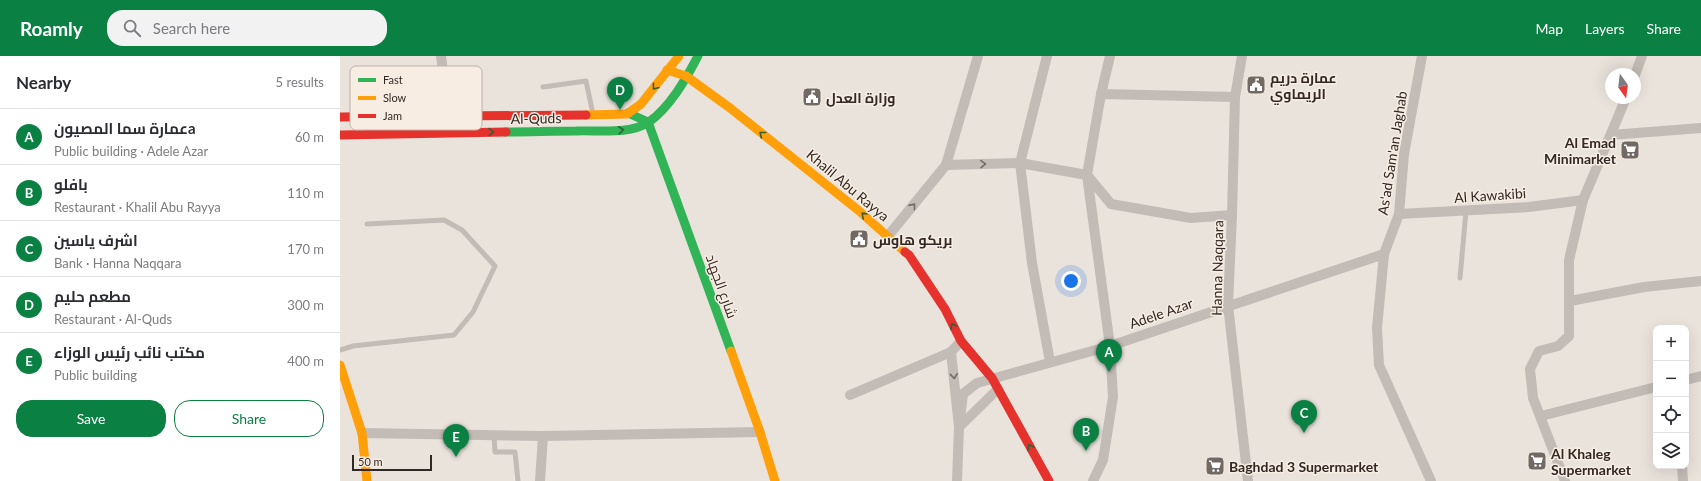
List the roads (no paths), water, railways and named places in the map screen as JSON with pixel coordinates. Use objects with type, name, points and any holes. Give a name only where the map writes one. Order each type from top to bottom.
[{"type":"street","points":[[442,56],[443,66]]},
{"type":"street","points":[[628,113],[641,104],[679,56]]},
{"type":"street","name":"Al-Quds","points":[[340,135],[621,130],[634,128],[648,122],[667,104],[698,56]]},
{"type":"street","points":[[888,236],[946,165],[978,56]]},
{"type":"street","points":[[1047,56],[1020,163],[1032,263],[1050,362]]},
{"type":"street","points":[[1093,481],[1103,460],[1113,397],[1110,346],[1087,175],[1101,94],[1110,56]]},
{"type":"street","name":"Hanna Naqqara","points":[[1242,56],[1235,97],[1228,305],[1248,481]]},
{"type":"street","name":"As'ad Sam'an Jaghab","points":[[1422,56],[1404,154],[1399,214],[1384,254],[1377,328],[1379,365],[1431,481]]},
{"type":"street","points":[[1638,68],[1642,56]]},
{"type":"street","name":"Khalil Abu Rayya","points":[[668,70],[686,76],[802,165],[909,255],[945,309],[961,340],[992,378],[1049,481]]},
{"type":"street","points":[[1101,94],[1235,97]]},
{"type":"street","points":[[1565,481],[1533,398],[1530,369],[1539,352],[1558,346],[1569,336],[1570,260],[1583,200],[1624,104]]},
{"type":"street","points":[[628,113],[648,122]]},
{"type":"street","name":"Al-Quds","points":[[482,115],[615,115],[628,113]]},
{"type":"street","name":"Al-Quds","points":[[340,116],[350,116]]},
{"type":"street","name":"شارع الجهاد","points":[[648,122],[760,432],[775,481]]},
{"type":"street","points":[[1611,135],[1701,128]]},
{"type":"street","points":[[946,165],[1020,163],[1087,175],[1111,204],[1191,218],[1232,215]]},
{"type":"street","name":"Al Kawakibi","points":[[1399,214],[1466,211],[1583,200]]},
{"type":"street","name":"Adele Azar","points":[[959,427],[963,394],[977,383],[1110,346],[1228,305],[1384,254]]},
{"type":"street","points":[[1570,301],[1644,287],[1701,281]]},
{"type":"street","points":[[850,395],[951,352],[961,340]]},
{"type":"street","points":[[951,352],[959,427],[957,481]]},
{"type":"street","points":[[340,365],[362,433],[367,481]]},
{"type":"street","points":[[1689,379],[1701,376]]},
{"type":"street","points":[[1541,416],[1653,388]]},
{"type":"street","points":[[959,427],[998,389]]},
{"type":"street","points":[[362,433],[543,436],[760,432]]},
{"type":"street","points":[[540,481],[543,436]]},
{"type":"street","points":[[1682,469],[1683,481]]},
{"type":"lane","points":[[543,87],[586,81],[593,115]]},
{"type":"lane","points":[[1460,278],[1466,211]]},
{"type":"lane","points":[[340,350],[353,346],[454,335],[473,312],[495,266],[462,230],[444,220],[367,224]]},
{"type":"lane","points":[[494,435],[495,452],[515,452],[518,481]]},
{"type":"place","name":"عمارة دريم الريماوي","points":[[1256,85]]},
{"type":"place","name":"وزارة العدل","points":[[812,97]]},
{"type":"place","name":"مطعم حليم","points":[[620,110]]},
{"type":"place","name":"Al Emad Minimarket","points":[[1630,150]]},
{"type":"place","name":"بريكو هاوس","points":[[859,239]]},
{"type":"place","name":"عمارة سما المصيونa","points":[[1109,372]]},
{"type":"place","name":"اشرف ياسين","points":[[1304,433]]},
{"type":"place","name":"بافلو","points":[[1086,451]]},
{"type":"place","name":"مكتب نائب رئيس الوزاء","points":[[456,457]]},
{"type":"place","name":"Al Khaleg Supermarket","points":[[1537,461]]},
{"type":"place","name":"Baghdad 3 Supermarket","points":[[1215,466]]}]
